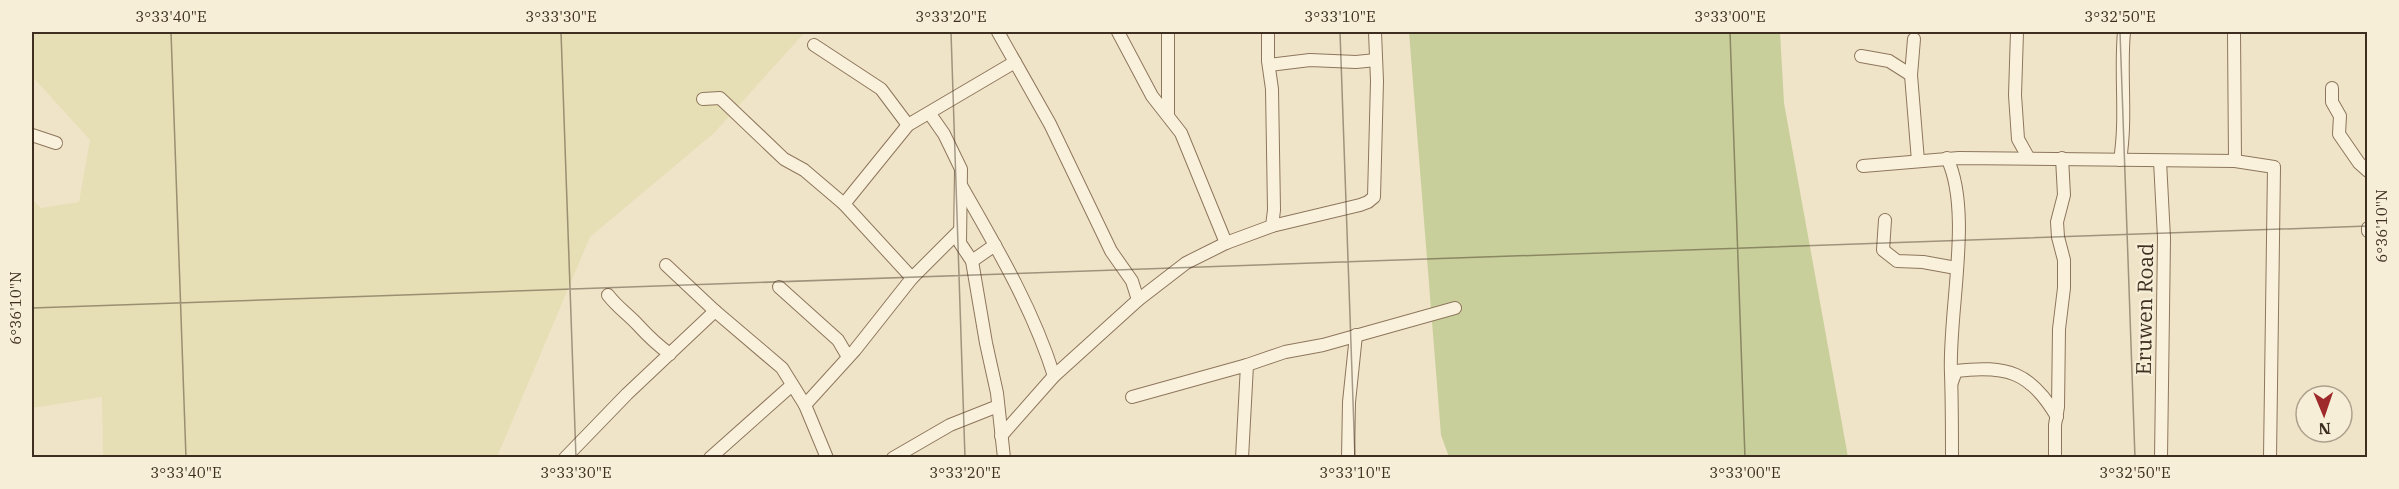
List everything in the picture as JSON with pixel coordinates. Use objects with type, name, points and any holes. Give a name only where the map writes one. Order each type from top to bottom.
[{"type":"street","points":[[998,32],[1050,124],[1111,251],[1132,281],[1138,300]]},
{"type":"street","points":[[1118,32],[1152,96],[1184,139],[1226,243]]},
{"type":"street","points":[[1168,32],[1168,115]]},
{"type":"street","points":[[1268,32],[1272,89],[1274,210],[1272,226]]},
{"type":"street","points":[[1000,436],[1054,376],[1138,300],[1186,263],[1226,243],[1272,226],[1368,202],[1374,197],[1376,32]]},
{"type":"street","points":[[2017,32],[2015,95],[2018,139],[2028,157]]},
{"type":"street","points":[[2120,160],[2125,103],[2121,52],[2124,32]]},
{"type":"street","points":[[2234,32],[2235,161]]},
{"type":"street","points":[[1914,39],[1911,75],[1918,161]]},
{"type":"street","points":[[814,45],[881,88],[908,125]]},
{"type":"street","points":[[1861,56],[1889,61],[1911,75]]},
{"type":"street","points":[[1269,65],[1310,60],[1356,62],[1376,60]]},
{"type":"street","points":[[844,204],[908,125],[1015,62]]},
{"type":"street","points":[[2332,88],[2332,102],[2340,116],[2339,134],[2367,171]]},
{"type":"street","points":[[703,99],[720,98],[784,159],[804,170],[844,204],[912,278]]},
{"type":"street","points":[[930,114],[944,134],[961,169],[960,243],[972,261],[998,406],[1004,458]]},
{"type":"street","points":[[32,135],[56,143]]},
{"type":"street","points":[[1863,166],[1947,158],[2028,157],[2235,161],[2274,167],[2270,458]]},
{"type":"street","points":[[1947,158],[1953,170],[1957,194],[1952,458]]},
{"type":"street","points":[[2055,458],[2059,329],[2064,288],[2064,260],[2057,222],[2064,195],[2062,158]]},
{"type":"street","name":"Eruwen Road","points":[[2160,161],[2164,238],[2162,458]]},
{"type":"street","points":[[962,186],[995,245],[1043,342],[1054,376]]},
{"type":"street","points":[[1885,220],[1883,250],[1895,260],[1956,268]]},
{"type":"street","points":[[805,405],[848,357],[912,278],[959,231]]},
{"type":"street","points":[[972,261],[995,245]]},
{"type":"street","points":[[666,265],[715,311],[782,368],[805,405],[827,458]]},
{"type":"street","points":[[779,286],[838,340],[848,357]]},
{"type":"street","points":[[608,295],[618,309],[637,324],[646,336],[670,354]]},
{"type":"street","points":[[1132,397],[1285,352],[1455,308]]},
{"type":"street","points":[[565,458],[627,394],[715,311]]},
{"type":"street","points":[[1348,458],[1349,402],[1356,335]]},
{"type":"street","points":[[1242,458],[1247,365]]},
{"type":"street","points":[[1952,382],[1956,371],[1986,369],[2015,374],[2038,388],[2057,417]]},
{"type":"street","points":[[710,458],[792,385]]},
{"type":"street","points":[[893,458],[950,424],[998,406]]},
{"type":"shaded area","points":[[32,32],[805,32],[714,133],[590,237],[497,457],[103,457],[102,397],[32,408],[32,199],[41,208],[79,202],[90,140],[32,76]]},
{"type":"green space","points":[[1409,32],[1780,32],[1784,103],[1848,457],[1449,457],[1441,435]]}]
